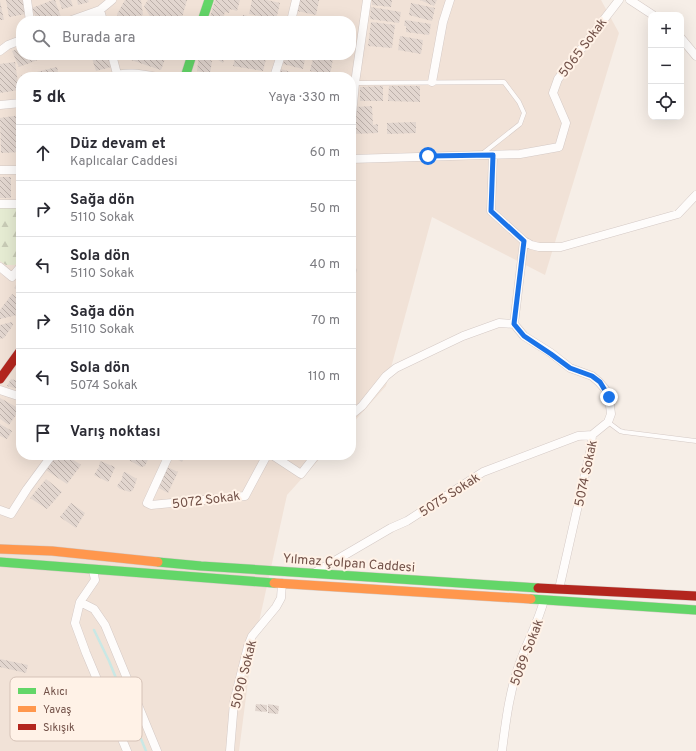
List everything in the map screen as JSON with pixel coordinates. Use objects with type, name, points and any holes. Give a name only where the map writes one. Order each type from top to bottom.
[{"type":"main road","points":[[204,16],[209,0]]},
{"type":"main road","points":[[187,72],[190,60]]},
{"type":"main road","points":[[2,374],[16,356]]},
{"type":"main road","name":"Yılmaz Çolpan Caddesi","points":[[0,550],[52,551],[201,566],[559,589],[696,596]]},
{"type":"main road","name":"Yılmaz Çolpan Caddesi","points":[[0,562],[282,583],[696,610]]},
{"type":"street","points":[[27,0],[29,16]]},
{"type":"street","points":[[83,16],[100,10],[112,0]]},
{"type":"street","points":[[292,16],[296,0]]},
{"type":"street","points":[[356,50],[367,0]]},
{"type":"street","points":[[432,82],[443,22],[450,0]]},
{"type":"street","name":"5065 Sokak","points":[[493,155],[520,154],[559,147],[566,123],[552,93],[558,79],[619,0]]},
{"type":"street","points":[[630,0],[648,12]]},
{"type":"street","points":[[100,10],[102,16]]},
{"type":"street","points":[[0,51],[4,44],[16,41]]},
{"type":"street","points":[[684,42],[696,56]]},
{"type":"street","points":[[112,60],[113,72]]},
{"type":"street","points":[[276,72],[280,60]]},
{"type":"street","points":[[355,60],[355,72]]},
{"type":"street","points":[[0,105],[16,103]]},
{"type":"street","points":[[356,159],[493,155],[491,211],[524,241],[539,247],[561,247],[678,214],[696,195]]},
{"type":"street","points":[[0,170],[16,170]]},
{"type":"street","points":[[0,204],[16,204]]},
{"type":"street","points":[[514,324],[524,241]]},
{"type":"street","points":[[0,267],[12,277],[16,272]]},
{"type":"street","points":[[356,411],[362,406],[386,376],[396,368],[463,336],[499,323],[514,324],[524,336],[570,368],[592,376],[600,382],[609,397],[611,414],[608,422]]},
{"type":"street","points":[[0,390],[16,395]]},
{"type":"street","name":"5074 Sokak","points":[[559,589],[591,448],[592,435],[608,422]]},
{"type":"street","name":"5075 Sokak","points":[[314,573],[391,528],[407,521],[483,472],[578,436],[592,435]]},
{"type":"street","points":[[0,510],[11,514],[48,460]]},
{"type":"street","name":"5072 Sokak","points":[[167,460],[147,503],[150,505],[245,496],[265,460]]},
{"type":"street","points":[[280,460],[301,474],[312,460]]},
{"type":"street","points":[[94,570],[95,580],[80,602],[75,623],[96,677]]},
{"type":"street","name":"5090 Sokak","points":[[230,751],[234,702],[248,646],[252,636],[276,607],[281,598],[282,583]]},
{"type":"street","name":"5089 Sokak","points":[[502,751],[512,686],[522,657],[540,616],[544,600]]},
{"type":"street","points":[[80,602],[94,609],[105,624],[127,677]]},
{"type":"street","points":[[142,714],[157,751]]},
{"type":"street","points":[[124,741],[128,751]]},
{"type":"lane","points":[[356,83],[504,82],[519,102],[524,113],[520,124],[480,155]]},
{"type":"lane","points":[[608,422],[620,431],[624,432],[696,441]]},
{"type":"shaded area","points":[[0,0],[601,0],[619,33],[545,275],[432,217],[386,386],[356,419],[356,72],[16,72],[16,460],[318,460],[287,495],[251,658],[239,751],[0,751]]},
{"type":"green space","points":[[0,208],[16,208],[16,264],[15,265],[6,265],[0,261]]},
{"type":"building","points":[[6,0],[23,0],[26,14],[9,17]]},
{"type":"building","points":[[55,0],[61,16],[35,16],[32,8]]},
{"type":"building","points":[[59,0],[71,0],[73,6],[62,9]]},
{"type":"building","points":[[77,0],[88,0],[89,2],[78,5]]},
{"type":"building","points":[[125,0],[141,0],[143,15],[118,16],[117,14]]},
{"type":"building","points":[[148,0],[187,0],[182,16],[150,16],[144,6]]},
{"type":"building","points":[[215,0],[240,0],[237,11],[230,9],[229,13],[225,12],[224,16],[210,16]]},
{"type":"building","points":[[252,0],[267,0],[280,3],[277,16],[258,16],[249,14]]},
{"type":"building","points":[[299,0],[319,0],[316,15],[297,11]]},
{"type":"building","points":[[372,0],[392,0],[391,7],[372,5]]},
{"type":"building","points":[[420,0],[437,0],[434,6]]},
{"type":"building","points":[[0,1],[4,20],[0,20]]},
{"type":"building","points":[[411,3],[435,8],[432,21],[409,15]]},
{"type":"building","points":[[371,7],[401,12],[399,23],[370,19]]},
{"type":"building","points":[[405,20],[431,24],[429,35],[406,32],[406,26],[404,26]]},
{"type":"building","points":[[371,22],[395,25],[392,48],[368,46]]},
{"type":"building","points":[[400,36],[423,40],[421,54],[398,50]]},
{"type":"building","points":[[16,50],[16,60],[38,60],[19,67],[12,51]]},
{"type":"building","points":[[93,60],[109,60],[111,67],[96,71]]},
{"type":"building","points":[[131,60],[165,60],[161,70]]},
{"type":"building","points":[[198,60],[212,61],[210,72],[197,71]]},
{"type":"building","points":[[235,60],[266,60],[263,71],[233,66]]},
{"type":"building","points":[[284,60],[305,60],[303,69],[283,64]]},
{"type":"building","points":[[313,60],[333,60],[331,72],[310,71]]},
{"type":"building","points":[[15,62],[16,90],[0,93],[0,64]]},
{"type":"building","points":[[57,67],[58,72],[36,72]]},
{"type":"building","points":[[281,69],[290,72],[280,72]]},
{"type":"building","points":[[383,86],[383,101],[360,101],[360,87]]},
{"type":"building","points":[[389,86],[420,86],[420,102],[388,101]]},
{"type":"building","points":[[372,106],[373,125],[378,124],[378,133],[356,134],[356,107]]},
{"type":"building","points":[[16,116],[16,152],[1,153],[0,118]]},
{"type":"building","points":[[416,122],[416,133],[387,134],[387,123]]},
{"type":"building","points":[[0,177],[11,177],[11,198],[0,198]]},
{"type":"building","points":[[12,294],[16,297],[16,315],[0,319],[0,310]]},
{"type":"building","points":[[12,322],[13,325],[4,338],[0,339],[0,325]]},
{"type":"building","points":[[11,379],[16,380],[16,389],[7,386]]},
{"type":"building","points":[[0,398],[16,407],[16,415],[9,425],[0,419]]},
{"type":"building","points":[[0,424],[12,431],[7,439],[0,436]]},
{"type":"building","points":[[53,460],[74,460],[81,465],[67,484],[46,470]]},
{"type":"building","points":[[129,460],[148,460],[145,466],[141,467]]},
{"type":"building","points":[[100,461],[115,467],[108,482],[94,475],[99,467]]},
{"type":"building","points":[[165,466],[178,472],[168,493],[155,486]]},
{"type":"building","points":[[125,472],[137,479],[133,490],[130,492],[120,489],[117,486],[122,479],[123,473]]},
{"type":"building","points":[[46,479],[62,492],[47,509],[30,498]]},
{"type":"building","points":[[71,503],[85,513],[76,528],[60,517]]},
{"type":"building","points":[[0,659],[28,665],[26,673],[0,667]]},
{"type":"building","points":[[256,704],[267,705],[267,712],[255,711]]},
{"type":"building","points":[[268,704],[279,706],[278,714],[268,713]]},
{"type":"waterway","points":[[94,630],[116,677]]},
{"type":"waterway","points":[[142,741],[146,751]]},
{"type":"traffic: fast","points":[[204,16],[209,0]]},
{"type":"traffic: fast","points":[[187,72],[190,60]]},
{"type":"traffic: fast","points":[[0,562],[274,583]]},
{"type":"traffic: fast","points":[[158,562],[538,588]]},
{"type":"traffic: fast","points":[[531,599],[696,610]]},
{"type":"traffic: slow","points":[[0,549],[52,551],[158,562]]},
{"type":"traffic: slow","points":[[274,583],[531,599]]},
{"type":"traffic: jam","points":[[0,379],[16,357]]},
{"type":"traffic: jam","points":[[538,588],[696,596]]},
{"type":"route","points":[[428,156],[493,155],[491,211],[524,241],[514,324],[524,336],[570,368],[592,376],[600,382],[609,397]]}]
